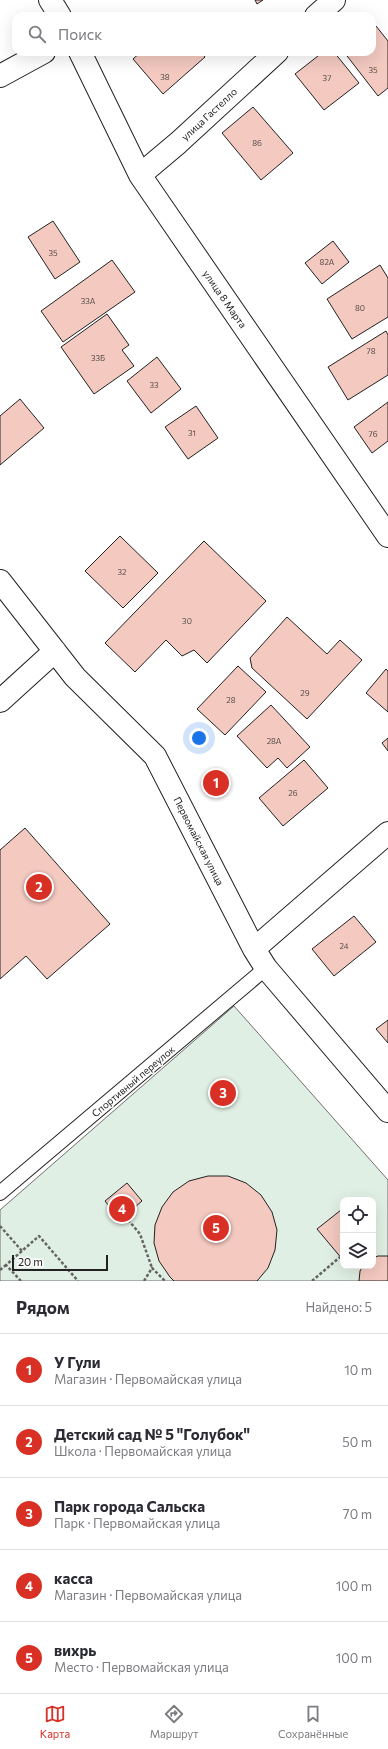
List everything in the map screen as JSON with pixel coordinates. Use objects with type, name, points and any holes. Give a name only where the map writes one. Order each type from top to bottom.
[{"type":"street","points":[[50,0],[58,12]]},
{"type":"street","points":[[320,12],[334,0]]},
{"type":"street","points":[[0,76],[37,56]]},
{"type":"street","name":"улица 8 Марта","points":[[82,56],[140,175],[388,536]]},
{"type":"street","name":"улица Гастелло","points":[[140,175],[178,143],[273,56]]},
{"type":"street","name":"Первомайская улица","points":[[0,581],[75,678],[155,756],[254,949],[266,968],[388,1110]]},
{"type":"street","points":[[0,701],[55,652]]},
{"type":"street","points":[[254,949],[388,833]]},
{"type":"lane","name":"Спортивный переулок","points":[[0,1193],[266,968]]},
{"type":"path","points":[[125,1216],[140,1234],[152,1268],[165,1281]]},
{"type":"path","points":[[0,1226],[22,1251]]},
{"type":"path","points":[[0,1270],[39,1236],[78,1281]]},
{"type":"path","points":[[312,1281],[340,1257]]},
{"type":"path","points":[[6,1265],[21,1281]]},
{"type":"path","points":[[144,1281],[152,1268]]},
{"type":"green space","points":[[234,1006],[388,1180],[388,1281],[0,1281],[0,1210]]},
{"type":"building","points":[[255,0],[263,0],[257,4]]},
{"type":"building","points":[[376,26],[388,41],[388,88],[378,96],[347,56],[376,56]]},
{"type":"building","points":[[136,56],[205,57],[163,94],[133,59]]},
{"type":"building","points":[[318,56],[337,56],[359,83],[324,110],[295,74]]},
{"type":"building","points":[[253,107],[293,153],[261,180],[222,133]]},
{"type":"building","points":[[53,221],[80,262],[55,279],[28,237]]},
{"type":"building","points":[[333,241],[349,262],[322,284],[305,263]]},
{"type":"building","points":[[112,260],[135,292],[63,342],[41,311]]},
{"type":"building","points":[[380,265],[388,278],[388,317],[352,339],[327,299]]},
{"type":"building","points":[[107,314],[129,345],[122,350],[134,366],[94,394],[61,347]]},
{"type":"building","points":[[386,331],[388,335],[388,375],[348,400],[328,367]]},
{"type":"building","points":[[157,357],[181,389],[151,413],[127,381]]},
{"type":"building","points":[[20,399],[44,428],[0,465],[0,416]]},
{"type":"building","points":[[388,402],[388,441],[372,453],[354,427]]},
{"type":"building","points":[[196,406],[218,438],[188,459],[165,427]]},
{"type":"building","points":[[120,536],[158,573],[123,608],[85,571]]},
{"type":"building","points":[[204,541],[266,601],[207,663],[194,650],[182,656],[166,640],[135,672],[105,643]]},
{"type":"building","points":[[287,617],[327,654],[340,640],[362,660],[307,719],[252,668],[250,658]]},
{"type":"building","points":[[238,666],[266,692],[225,735],[197,709]]},
{"type":"building","points":[[386,669],[388,671],[388,712],[366,693]]},
{"type":"building","points":[[271,705],[310,747],[287,768],[278,758],[267,768],[237,736]]},
{"type":"building","points":[[388,738],[388,751],[382,743]]},
{"type":"building","points":[[304,760],[328,788],[283,826],[259,798]]},
{"type":"building","points":[[25,828],[110,924],[47,979],[26,956],[0,979],[0,850]]},
{"type":"building","points":[[354,916],[376,942],[334,976],[312,949]]},
{"type":"building","points":[[388,1020],[388,1043],[376,1029]]},
{"type":"building","points":[[208,1176],[228,1176],[246,1183],[261,1195],[272,1212],[277,1230],[275,1250],[268,1268],[257,1281],[174,1281],[159,1261],[154,1243],[155,1225],[162,1207],[173,1192],[189,1181]]},
{"type":"building","points":[[127,1183],[142,1201],[120,1220],[105,1201]]},
{"type":"building","points":[[340,1211],[340,1256],[317,1229]]},
{"type":"building","points":[[388,1256],[388,1281],[359,1281],[361,1269],[376,1269],[376,1257]]},
{"type":"place","name":"У Гули","points":[[216,783]]},
{"type":"place","name":"Детский сад № 5 \"Голубок\"","points":[[39,887]]},
{"type":"place","name":"Парк города Сальска","points":[[223,1093]]},
{"type":"place","name":"касса","points":[[122,1209]]},
{"type":"place","name":"вихрь","points":[[216,1228]]}]
